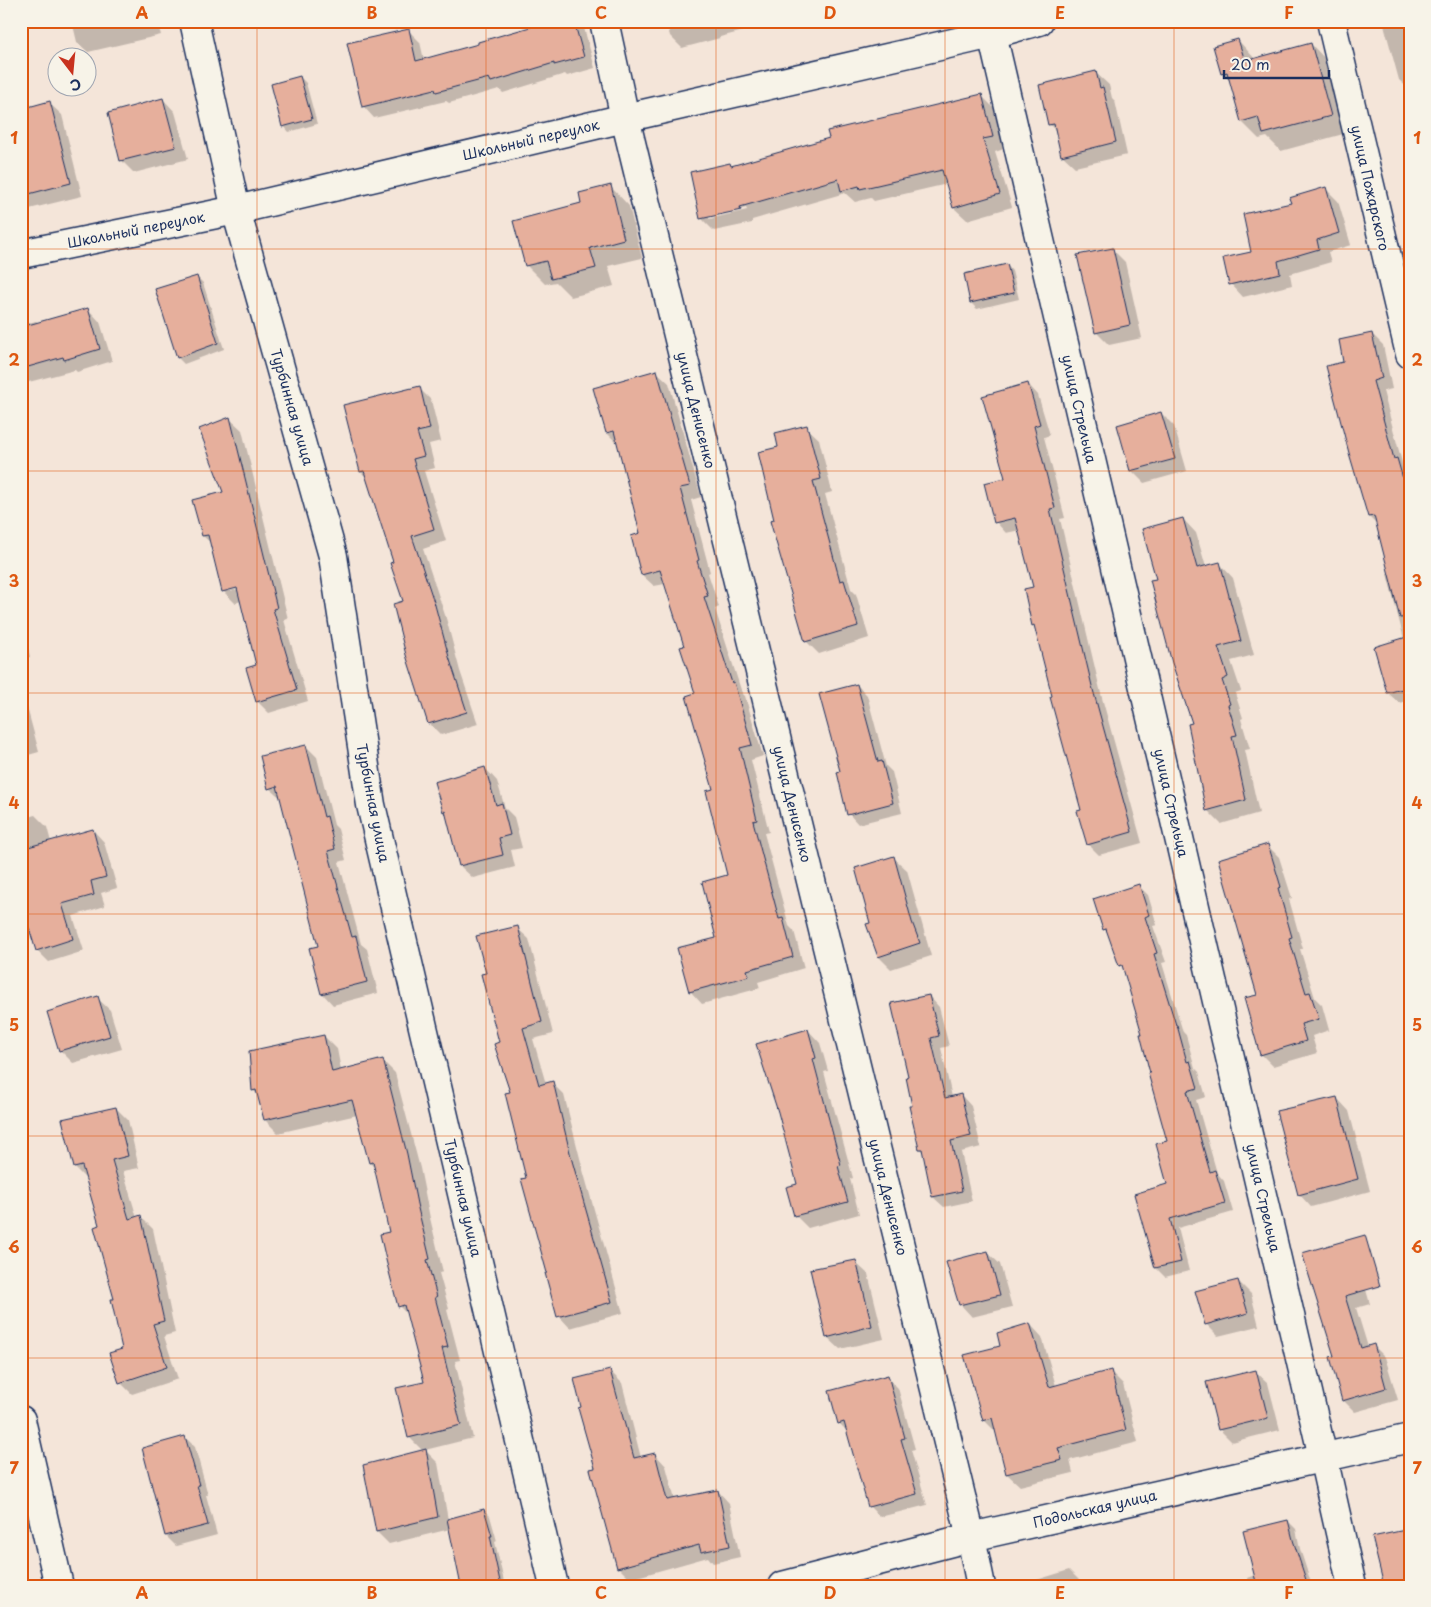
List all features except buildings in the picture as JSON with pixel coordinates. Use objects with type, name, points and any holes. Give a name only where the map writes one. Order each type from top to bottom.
[{"type":"street","name":"Турбинная улица","points":[[194,21],[236,210],[333,556],[371,805],[554,1586]]},
{"type":"street","name":"улица Денисенко","points":[[604,21],[625,118],[971,1538],[981,1586]]},
{"type":"street","name":"Школьный переулок","points":[[21,254],[236,210],[625,118],[991,27],[1039,21]]},
{"type":"street","name":"улица Пожарского","points":[[1331,21],[1410,354]]},
{"type":"street","name":"улица Стрельца","points":[[991,27],[1324,1456],[1352,1586]]},
{"type":"street","points":[[21,1420],[59,1586]]},
{"type":"street","name":"Подольская улица","points":[[782,1586],[971,1538],[1324,1456],[1410,1438]]}]
